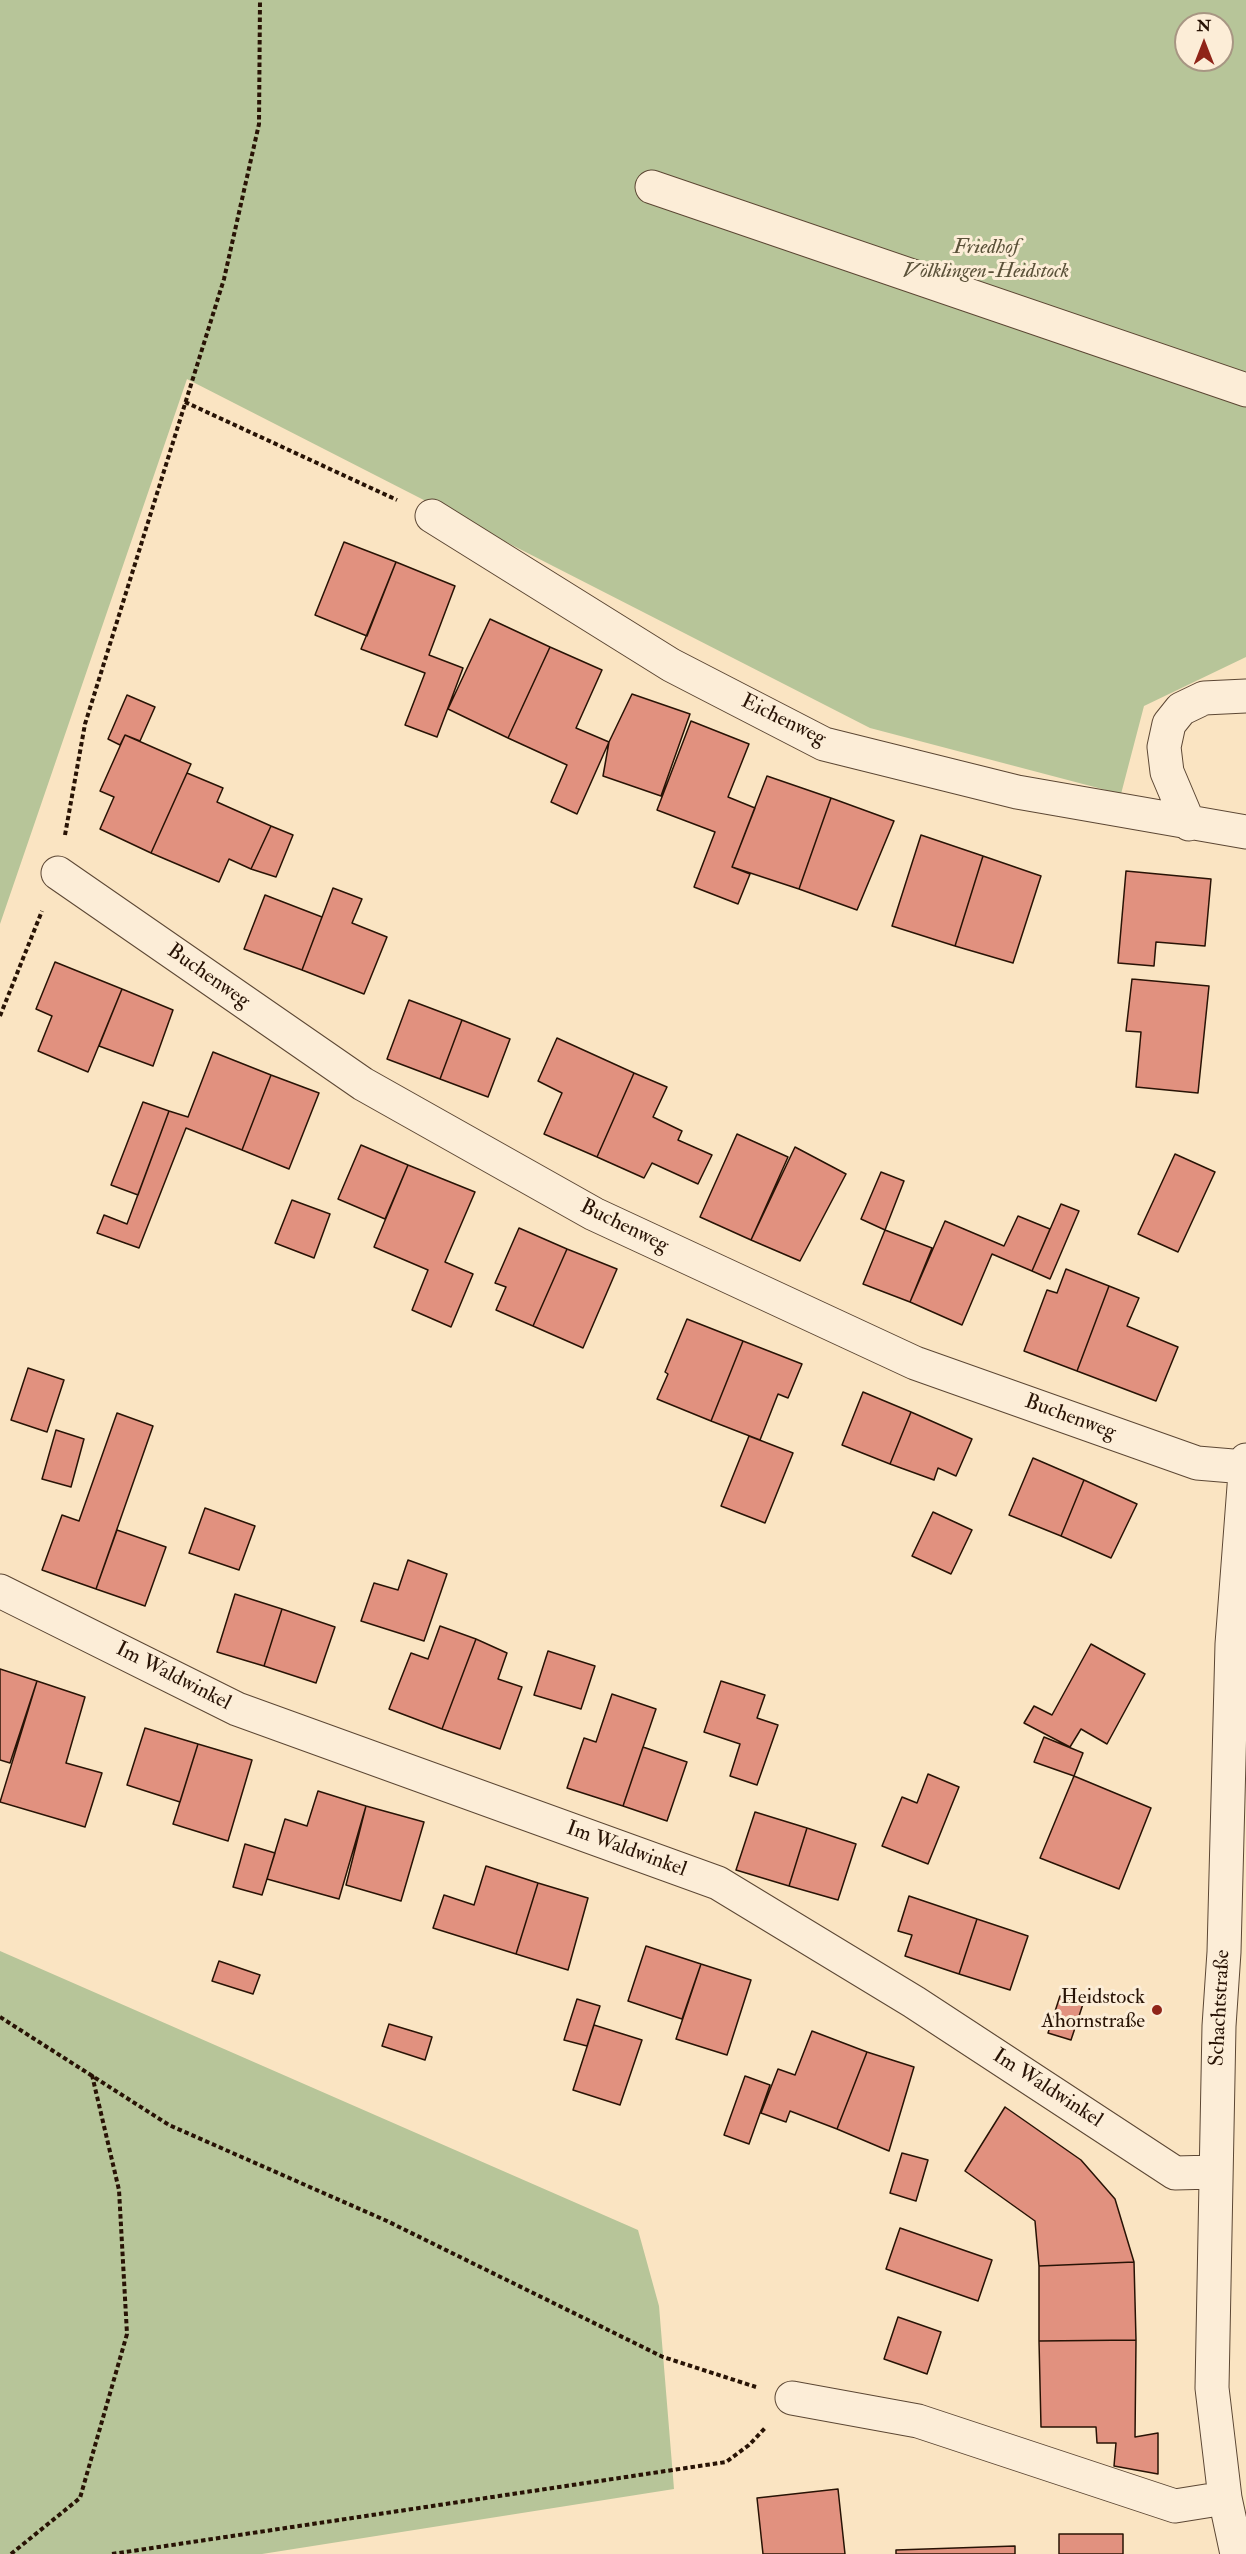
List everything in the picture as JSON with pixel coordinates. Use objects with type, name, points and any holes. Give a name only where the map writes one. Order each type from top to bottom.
[{"type":"street","points":[[652,187],[1246,390]]},
{"type":"street","name":"Eichenweg","points":[[432,516],[671,665],[824,744],[1017,792],[1189,824],[1246,832]]},
{"type":"street","points":[[1189,824],[1167,772],[1164,747],[1169,724],[1181,709],[1204,698],[1246,696]]},
{"type":"street","name":"Buchenweg","points":[[58,873],[363,1084],[594,1214],[915,1363],[1197,1463],[1245,1467]]},
{"type":"street","name":"Schachtstraße","points":[[1237,2554],[1225,2498],[1212,2388],[1215,2172],[1235,1953],[1239,1645],[1246,1460]]},
{"type":"street","name":"Im Waldwinkel","points":[[0,1591],[237,1709],[718,1883],[914,2002],[1175,2173],[1215,2172]]},
{"type":"street","points":[[792,2398],[918,2421],[1175,2506],[1225,2498]]},
{"type":"path","points":[[0,1016],[58,873],[85,724],[224,279],[259,124],[260,0]]},
{"type":"path","points":[[185,402],[432,516]]},
{"type":"path","points":[[0,2018],[169,2126],[387,2221],[663,2357],[792,2398],[749,2445],[726,2462],[112,2554]]},
{"type":"path","points":[[11,2554],[80,2498],[127,2334],[119,2190],[92,2075]]},
{"type":"green space","name":"Friedhof Völklingen-Heidstock","points":[[0,0],[1246,0],[1246,657],[1144,706],[1121,794],[870,728],[187,379],[0,924]]},
{"type":"green space","points":[[0,1951],[638,2230],[659,2306],[674,2489],[262,2554],[0,2554]]},
{"type":"building","points":[[344,542],[396,562],[367,636],[315,615]]},
{"type":"building","points":[[396,562],[455,586],[429,655],[463,668],[437,737],[405,725],[425,673],[361,649]]},
{"type":"building","points":[[490,619],[550,647],[508,738],[448,709]]},
{"type":"building","points":[[550,647],[602,670],[576,728],[609,742],[577,814],[551,802],[567,765],[508,738]]},
{"type":"building","points":[[632,694],[690,714],[661,796],[603,776],[609,742]]},
{"type":"building","points":[[127,695],[155,707],[140,741],[125,735],[120,745],[108,739]]},
{"type":"building","points":[[691,721],[749,744],[728,797],[755,808],[732,867],[750,874],[738,904],[694,887],[715,832],[657,810]]},
{"type":"building","points":[[125,735],[191,764],[151,853],[100,829],[114,797],[100,791]]},
{"type":"building","points":[[187,773],[223,788],[217,802],[271,826],[251,869],[229,859],[219,882],[151,853]]},
{"type":"building","points":[[767,776],[831,798],[799,889],[732,867]]},
{"type":"building","points":[[831,798],[894,821],[857,910],[799,889]]},
{"type":"building","points":[[271,826],[293,835],[276,877],[251,869]]},
{"type":"building","points":[[921,835],[983,856],[955,946],[892,926]]},
{"type":"building","points":[[983,856],[1041,876],[1013,963],[955,946]]},
{"type":"building","points":[[1126,871],[1211,879],[1205,946],[1156,942],[1154,966],[1118,963]]},
{"type":"building","points":[[333,888],[362,899],[352,923],[387,937],[364,994],[302,970]]},
{"type":"building","points":[[265,895],[322,917],[302,970],[244,949]]},
{"type":"building","points":[[55,962],[122,989],[88,1072],[38,1051],[52,1016],[36,1009]]},
{"type":"building","points":[[1132,979],[1209,986],[1198,1093],[1136,1087],[1141,1032],[1126,1031]]},
{"type":"building","points":[[122,989],[173,1010],[153,1066],[99,1046]]},
{"type":"building","points":[[409,1000],[462,1020],[440,1079],[387,1059]]},
{"type":"building","points":[[462,1020],[510,1039],[488,1097],[440,1079]]},
{"type":"building","points":[[557,1038],[634,1073],[597,1157],[544,1134],[562,1093],[538,1081]]},
{"type":"building","points":[[213,1052],[271,1075],[242,1150],[186,1128],[139,1248],[97,1233],[104,1215],[127,1224],[169,1111],[188,1117]]},
{"type":"building","points":[[634,1073],[667,1087],[653,1117],[682,1131],[678,1140],[712,1155],[698,1184],[652,1163],[644,1178],[597,1157]]},
{"type":"building","points":[[271,1075],[319,1093],[289,1169],[242,1150]]},
{"type":"building","points":[[143,1102],[169,1111],[138,1195],[111,1185]]},
{"type":"building","points":[[737,1134],[788,1157],[751,1240],[700,1217]]},
{"type":"building","points":[[361,1145],[408,1165],[385,1219],[338,1199]]},
{"type":"building","points":[[795,1147],[846,1174],[800,1261],[751,1240]]},
{"type":"building","points":[[1175,1154],[1215,1172],[1178,1252],[1138,1234]]},
{"type":"building","points":[[408,1165],[475,1192],[445,1262],[473,1274],[451,1327],[412,1310],[428,1270],[374,1247]]},
{"type":"building","points":[[881,1172],[904,1181],[885,1230],[861,1219]]},
{"type":"building","points":[[292,1200],[330,1214],[314,1258],[275,1243]]},
{"type":"building","points":[[1061,1204],[1079,1211],[1050,1279],[1032,1271]]},
{"type":"building","points":[[1018,1216],[1050,1229],[1032,1271],[992,1254],[962,1325],[910,1302],[945,1221],[1004,1246]]},
{"type":"building","points":[[519,1228],[567,1249],[533,1326],[496,1310],[506,1287],[495,1283]]},
{"type":"building","points":[[885,1230],[932,1248],[910,1302],[863,1284]]},
{"type":"building","points":[[567,1249],[617,1269],[583,1348],[533,1326]]},
{"type":"building","points":[[1066,1269],[1109,1286],[1077,1371],[1024,1351],[1047,1290],[1057,1293]]},
{"type":"building","points":[[1109,1286],[1139,1298],[1127,1326],[1178,1347],[1156,1401],[1077,1371]]},
{"type":"building","points":[[687,1319],[743,1341],[711,1421],[657,1399],[668,1374],[665,1372]]},
{"type":"building","points":[[743,1341],[802,1364],[788,1398],[778,1394],[760,1440],[711,1421]]},
{"type":"building","points":[[28,1368],[64,1380],[47,1432],[11,1420]]},
{"type":"building","points":[[863,1392],[911,1412],[890,1464],[842,1445]]},
{"type":"building","points":[[911,1412],[972,1439],[956,1476],[938,1468],[934,1480],[890,1464]]},
{"type":"building","points":[[117,1413],[153,1426],[96,1589],[42,1570],[62,1515],[79,1521]]},
{"type":"building","points":[[56,1430],[84,1439],[71,1487],[42,1479]]},
{"type":"building","points":[[749,1436],[793,1453],[765,1523],[721,1506]]},
{"type":"building","points":[[1033,1458],[1084,1480],[1061,1536],[1009,1515]]},
{"type":"building","points":[[1084,1480],[1137,1504],[1111,1558],[1061,1536]]},
{"type":"building","points":[[205,1508],[255,1526],[239,1570],[189,1553]]},
{"type":"building","points":[[933,1512],[972,1530],[951,1574],[912,1556]]},
{"type":"building","points":[[117,1530],[166,1547],[145,1606],[96,1589]]},
{"type":"building","points":[[408,1560],[447,1574],[424,1641],[361,1621],[374,1583],[398,1590]]},
{"type":"building","points":[[235,1594],[282,1609],[264,1666],[217,1652]]},
{"type":"building","points":[[282,1609],[335,1627],[316,1683],[264,1666]]},
{"type":"building","points":[[440,1626],[476,1639],[442,1729],[389,1709],[411,1653],[428,1659]]},
{"type":"building","points":[[476,1639],[507,1653],[498,1679],[522,1687],[500,1749],[442,1729]]},
{"type":"building","points":[[1091,1644],[1145,1674],[1107,1744],[1081,1729],[1070,1747],[1024,1723],[1034,1706],[1052,1715]]},
{"type":"building","points":[[548,1651],[595,1666],[581,1709],[534,1695]]},
{"type":"building","points":[[0,1669],[37,1681],[10,1763],[0,1760]]},
{"type":"building","points":[[37,1681],[85,1697],[66,1763],[102,1773],[85,1827],[0,1802]]},
{"type":"building","points":[[721,1681],[765,1695],[757,1718],[778,1725],[757,1785],[730,1776],[740,1744],[704,1732]]},
{"type":"building","points":[[612,1694],[656,1709],[623,1806],[567,1788],[584,1738],[596,1742]]},
{"type":"building","points":[[145,1728],[198,1744],[180,1802],[127,1785]]},
{"type":"building","points":[[1044,1737],[1083,1753],[1074,1776],[1034,1762]]},
{"type":"building","points":[[198,1744],[252,1760],[228,1841],[173,1824]]},
{"type":"building","points":[[643,1747],[687,1762],[667,1821],[623,1806]]},
{"type":"building","points":[[928,1774],[959,1787],[928,1864],[882,1846],[902,1797],[917,1803]]},
{"type":"building","points":[[1074,1776],[1151,1808],[1119,1889],[1040,1858]]},
{"type":"building","points":[[318,1791],[366,1806],[339,1899],[267,1879],[285,1819],[307,1826]]},
{"type":"building","points":[[366,1806],[424,1822],[401,1901],[346,1885]]},
{"type":"building","points":[[755,1812],[807,1828],[789,1886],[736,1870]]},
{"type":"building","points":[[807,1828],[856,1844],[838,1900],[789,1886]]},
{"type":"building","points":[[245,1844],[275,1853],[262,1895],[233,1887]]},
{"type":"building","points":[[486,1866],[538,1883],[516,1954],[433,1928],[444,1895],[474,1905]]},
{"type":"building","points":[[538,1883],[588,1898],[568,1970],[516,1954]]},
{"type":"building","points":[[909,1896],[977,1919],[959,1974],[905,1956],[912,1935],[898,1931]]},
{"type":"building","points":[[977,1919],[1028,1936],[1010,1990],[959,1974]]},
{"type":"building","points":[[646,1946],[701,1964],[682,2019],[628,2001]]},
{"type":"building","points":[[219,1961],[260,1975],[253,1994],[212,1981]]},
{"type":"building","points":[[701,1964],[751,1980],[727,2055],[676,2039]]},
{"type":"building","points":[[1060,1996],[1083,2004],[1071,2040],[1048,2033]]},
{"type":"building","points":[[577,1999],[600,2006],[587,2046],[564,2040]]},
{"type":"building","points":[[389,2024],[432,2037],[425,2060],[382,2046]]},
{"type":"building","points":[[594,2025],[642,2040],[620,2105],[573,2090]]},
{"type":"building","points":[[812,2031],[867,2052],[837,2129],[790,2111],[786,2122],[761,2113],[778,2069],[795,2075]]},
{"type":"building","points":[[867,2052],[914,2067],[889,2151],[837,2129]]},
{"type":"building","points":[[745,2076],[770,2085],[749,2144],[724,2135]]},
{"type":"building","points":[[1005,2107],[1081,2160],[1115,2199],[1134,2262],[1039,2266],[1035,2221],[965,2171]]},
{"type":"building","points":[[902,2153],[928,2160],[916,2201],[890,2193]]},
{"type":"building","points":[[900,2228],[992,2260],[978,2301],[886,2269]]},
{"type":"building","points":[[1134,2262],[1136,2340],[1039,2341],[1039,2266]]},
{"type":"building","points":[[898,2317],[941,2332],[927,2374],[884,2359]]},
{"type":"building","points":[[1136,2340],[1135,2437],[1158,2433],[1158,2474],[1114,2466],[1116,2443],[1097,2443],[1096,2427],[1041,2427],[1039,2341]]},
{"type":"building","points":[[838,2489],[845,2554],[763,2554],[757,2498]]},
{"type":"building","points":[[1059,2534],[1123,2534],[1123,2554],[1059,2554]]},
{"type":"building","points":[[1015,2546],[1015,2554],[896,2554],[896,2550]]},
{"type":"place","name":"Heidstock Ahornstraße","points":[[1157,2010]]}]
